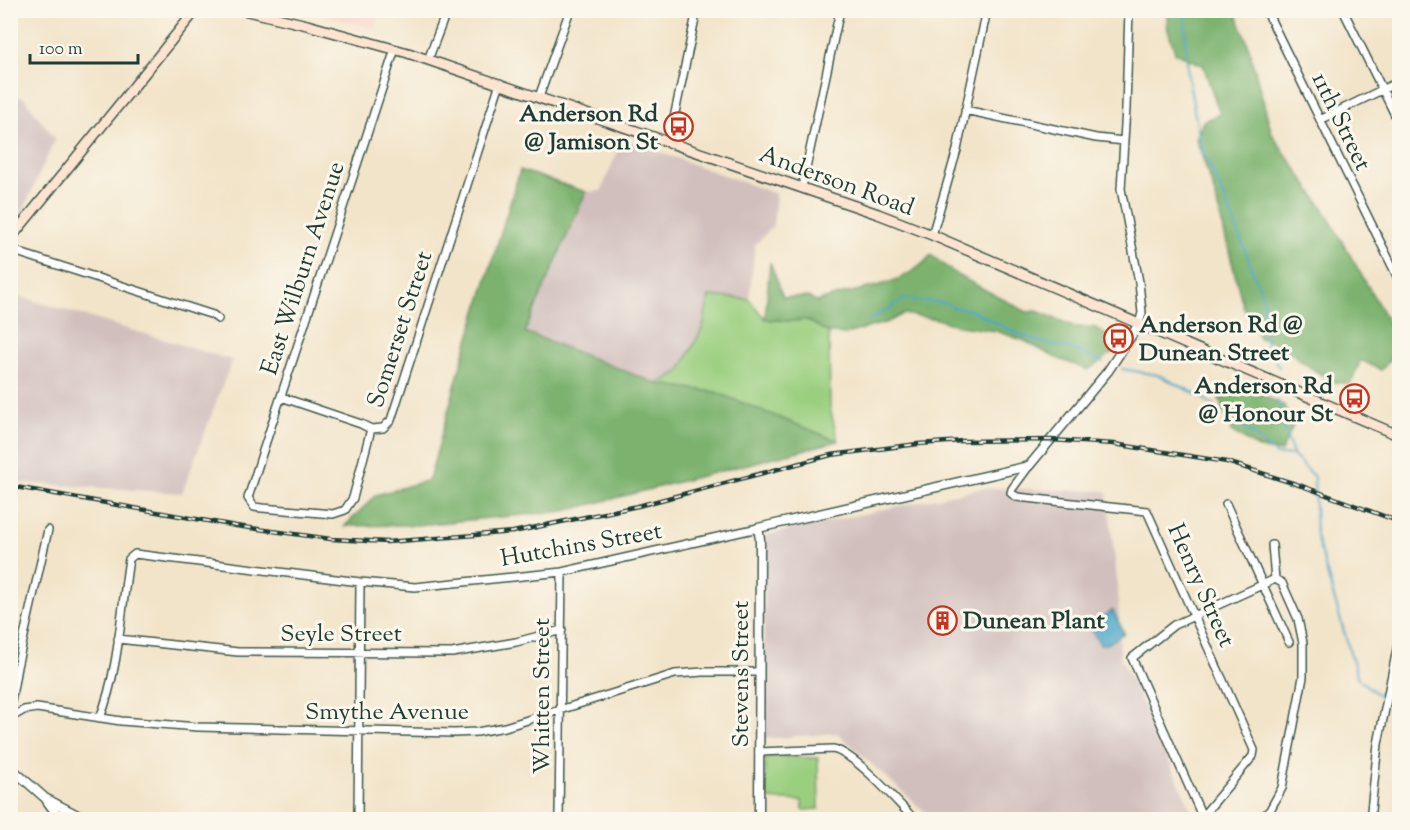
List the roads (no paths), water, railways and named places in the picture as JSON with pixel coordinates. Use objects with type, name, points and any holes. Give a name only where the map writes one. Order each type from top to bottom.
[{"type":"main road","points":[[10,238],[196,10]]},
{"type":"main road","name":"Anderson Road","points":[[243,10],[395,49],[802,187],[932,235],[1400,436]]},
{"type":"street","points":[[428,60],[447,10]]},
{"type":"street","points":[[539,97],[570,10]]},
{"type":"street","points":[[669,141],[697,10]]},
{"type":"street","points":[[802,187],[840,10]]},
{"type":"street","points":[[932,235],[957,150],[987,10]]},
{"type":"street","points":[[1029,466],[1108,370],[1139,324],[1142,313],[1139,282],[1122,198],[1128,10]]},
{"type":"street","name":"11th Street","points":[[1266,10],[1400,282]]},
{"type":"street","points":[[1343,10],[1400,125]]},
{"type":"street","name":"East Wilburn Avenue","points":[[248,498],[395,49]]},
{"type":"street","points":[[1320,120],[1400,81]]},
{"type":"street","name":"Somerset Street","points":[[248,498],[254,507],[333,514],[345,510],[353,498],[371,429],[383,428],[391,420],[500,83]]},
{"type":"street","points":[[966,110],[1096,138],[1124,141]]},
{"type":"street","points":[[10,248],[180,304],[218,319]]},
{"type":"street","points":[[281,397],[371,429]]},
{"type":"street","name":"Hutchins Street","points":[[118,639],[129,559],[132,554],[360,582],[416,587],[456,584],[562,572],[1029,466]]},
{"type":"street","name":"Henry Street","points":[[1029,466],[1011,493],[1022,499],[1147,511],[1255,754],[1201,818]]},
{"type":"street","points":[[1226,504],[1289,642]]},
{"type":"street","name":"Stevens Street","points":[[758,528],[760,538],[759,819]]},
{"type":"street","points":[[10,708],[14,666],[48,530]]},
{"type":"street","points":[[1272,545],[1275,579]]},
{"type":"street","name":"Whitten Street","points":[[559,819],[562,572]]},
{"type":"street","points":[[1201,818],[1132,658],[1167,629],[1275,579]]},
{"type":"street","points":[[1260,819],[1270,810],[1282,788],[1303,677],[1303,643],[1298,619],[1282,583],[1275,579]]},
{"type":"street","points":[[358,819],[360,582]]},
{"type":"street","name":"Seyle Street","points":[[118,639],[238,652],[452,653],[516,642],[562,630]]},
{"type":"street","points":[[1370,819],[1378,744],[1400,633]]},
{"type":"street","points":[[100,718],[105,705],[118,639]]},
{"type":"street","name":"Smythe Avenue","points":[[10,718],[24,710],[38,708],[121,722],[198,727],[358,732],[477,732],[505,727],[675,674],[758,672]]},
{"type":"street","points":[[759,752],[840,750],[858,764],[915,819]]},
{"type":"street","points":[[10,767],[45,798],[61,819]]},
{"type":"street","points":[[45,798],[87,819]]},
{"type":"water","points":[[1113,610],[1124,633],[1108,644],[1100,644],[1089,626]]},
{"type":"waterway","points":[[1186,10],[1188,77],[1201,146],[1233,219],[1264,300],[1262,327],[1267,347],[1279,367]]},
{"type":"waterway","points":[[867,322],[904,299],[945,303],[952,307],[971,310],[1018,334],[1070,348],[1103,362]]},
{"type":"waterway","points":[[1122,369],[1158,375],[1198,395],[1238,422],[1276,455],[1293,455]]},
{"type":"waterway","points":[[1278,401],[1293,455],[1314,477],[1316,536],[1358,679],[1380,696]]},
{"type":"waterway","points":[[1389,705],[1400,712]]},
{"type":"railway","points":[[10,486],[236,526],[331,539],[387,542],[513,532],[638,506],[831,455],[918,444],[1051,440],[1114,444],[1227,462],[1302,486],[1400,522]]},
{"type":"place","name":"Anderson Rd @ Jamison St","points":[[679,127]]},
{"type":"place","name":"Anderson Rd @ Dunean Street","points":[[1118,338]]},
{"type":"place","name":"Anderson Rd @ Honour St","points":[[1354,399]]},
{"type":"place","name":"Dunean Plant","points":[[942,620]]}]
